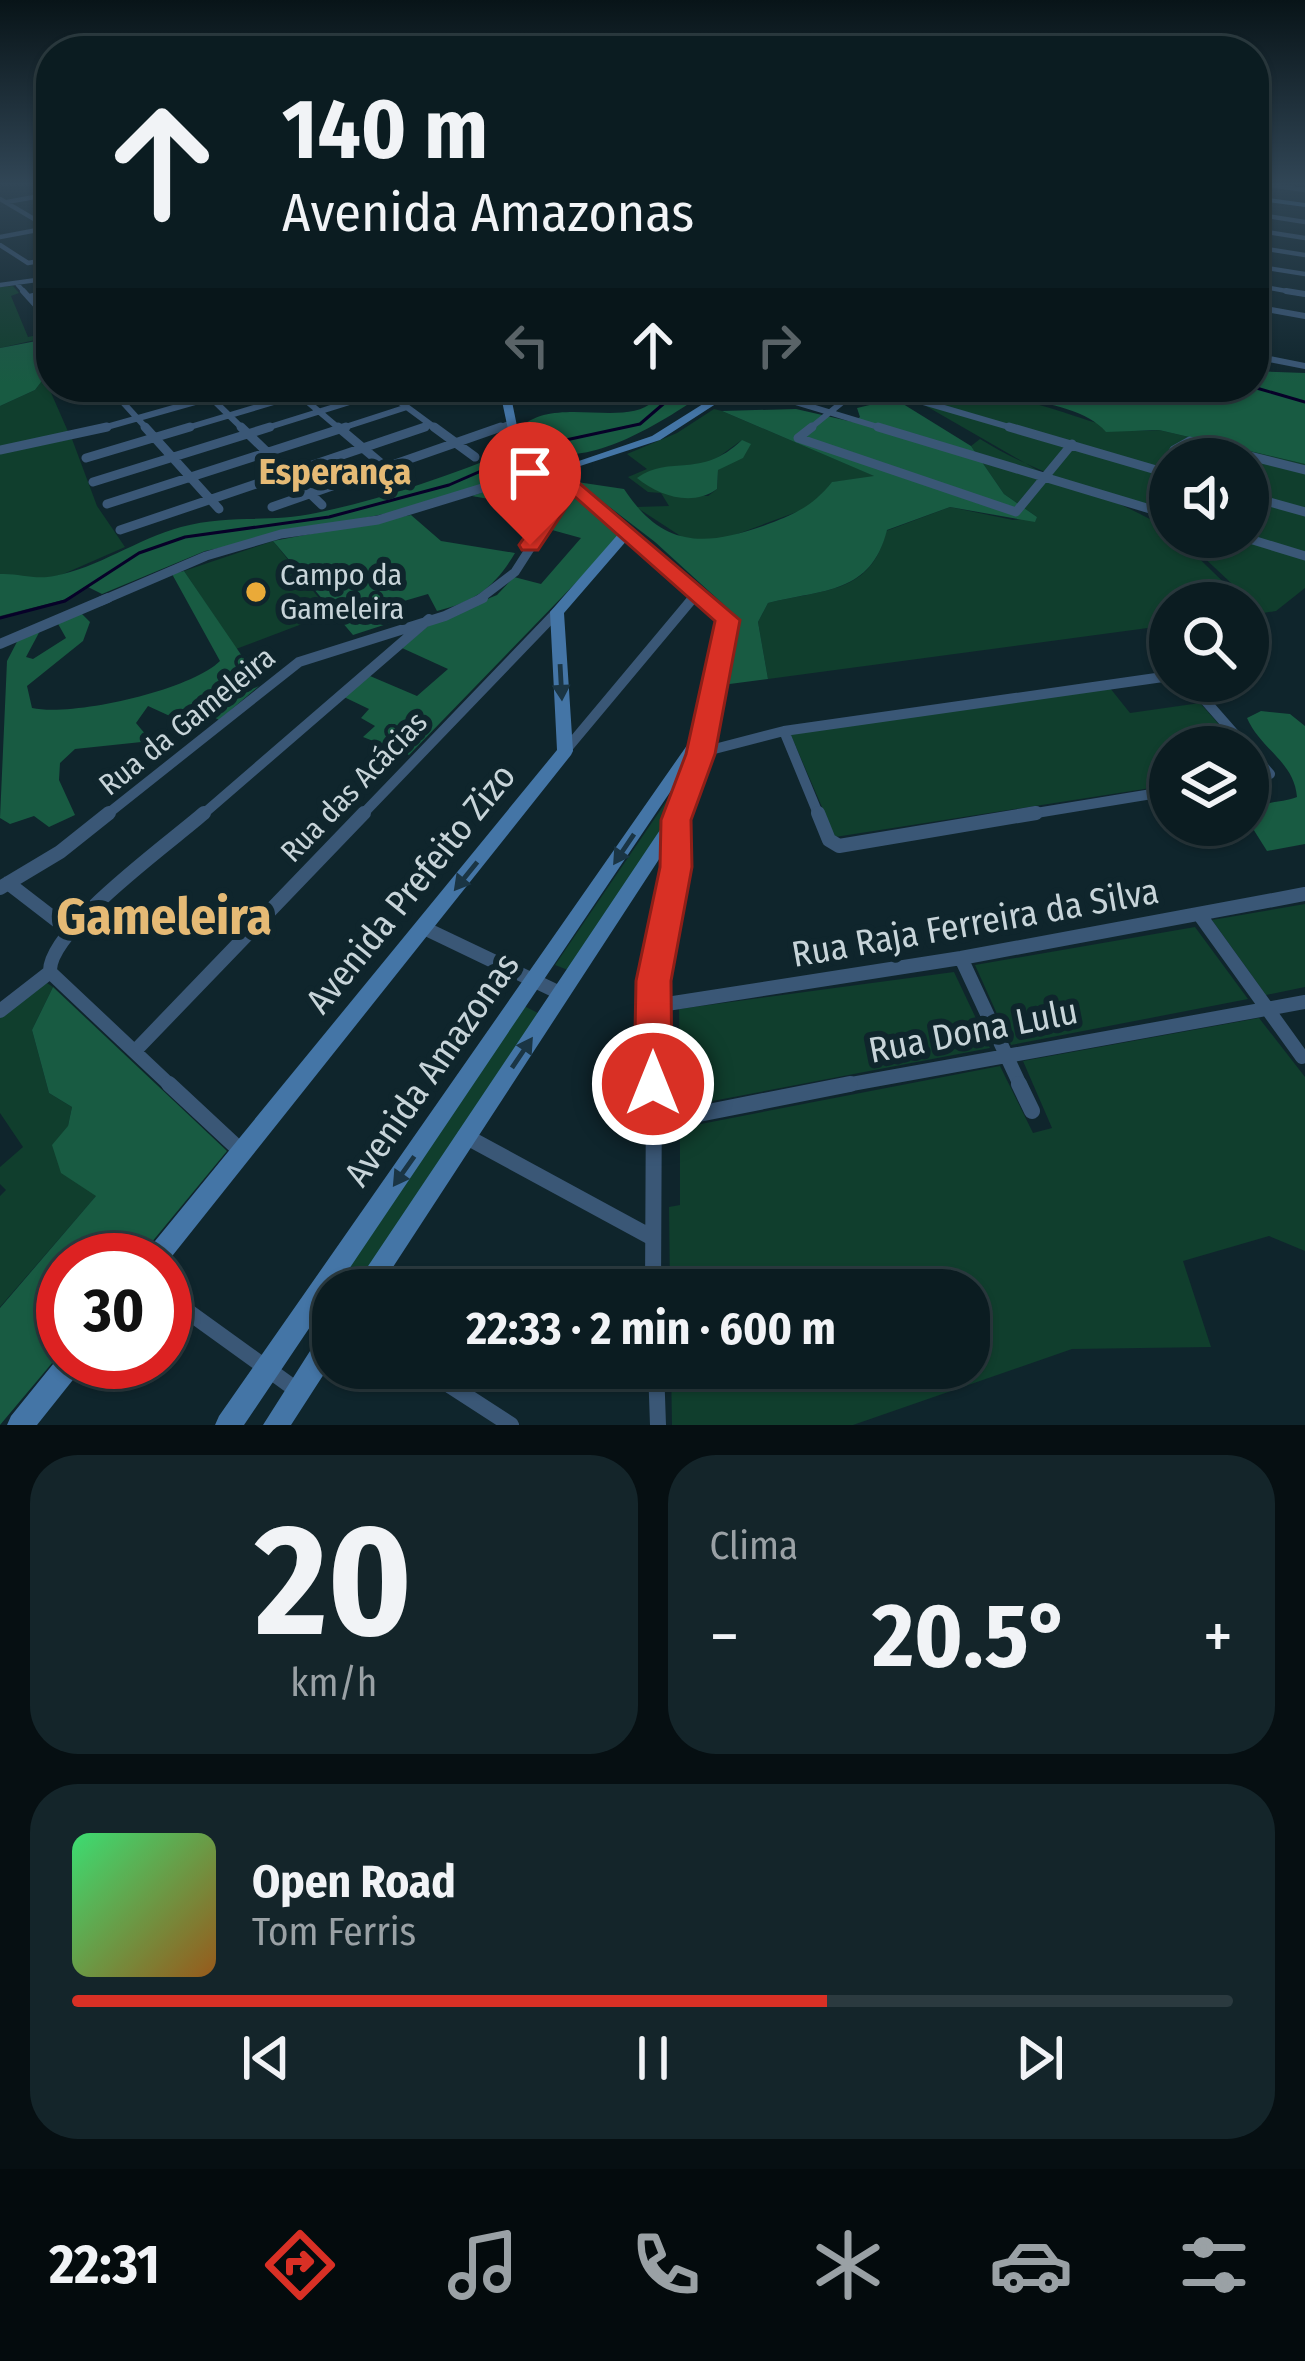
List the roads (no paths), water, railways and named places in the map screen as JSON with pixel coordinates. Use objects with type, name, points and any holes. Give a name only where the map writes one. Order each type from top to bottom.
[{"type":"main road","points":[[506,402],[509,424],[523,441],[564,468],[728,620],[697,747]]},
{"type":"main road","points":[[564,468],[636,440],[700,402]]},
{"type":"main road","points":[[564,468],[656,438],[717,402]]},
{"type":"main road","points":[[565,751],[557,612],[628,531]]},
{"type":"main road","name":"Avenida Amazonas","points":[[378,1269],[676,820],[697,747]]},
{"type":"main road","name":"Avenida Amazonas","points":[[228,1425],[697,747]]},
{"type":"main road","name":"Avenida Prefeito Zizo","points":[[176,1233],[565,751]]},
{"type":"main road","points":[[276,1425],[312,1370]]},
{"type":"main road","points":[[20,1425],[49,1389]]},
{"type":"street","points":[[1274,250],[1305,256]]},
{"type":"street","points":[[1269,268],[1305,274]]},
{"type":"street","points":[[0,284],[36,281]]},
{"type":"street","points":[[18,285],[36,305]]},
{"type":"street","points":[[1269,288],[1305,294]]},
{"type":"street","points":[[29,297],[36,295]]},
{"type":"street","points":[[1269,310],[1305,316]]},
{"type":"street","points":[[1285,362],[1305,356]]},
{"type":"street","points":[[1269,359],[1305,366]]},
{"type":"street","points":[[122,402],[219,509]]},
{"type":"street","points":[[0,450],[197,402]]},
{"type":"street","points":[[215,402],[322,505]]},
{"type":"street","points":[[86,458],[276,402]]},
{"type":"street","points":[[308,402],[402,481]]},
{"type":"street","points":[[93,482],[347,402]]},
{"type":"street","points":[[400,402],[476,457]]},
{"type":"street","points":[[794,402],[1149,509]]},
{"type":"street","points":[[841,402],[798,438],[1006,510],[1020,511],[1072,444]]},
{"type":"street","points":[[925,402],[1149,468]]},
{"type":"street","points":[[107,504],[407,407]]},
{"type":"street","points":[[272,507],[509,424]]},
{"type":"street","points":[[120,530],[431,425]]},
{"type":"street","points":[[113,426],[129,446]]},
{"type":"street","points":[[1269,461],[1305,470]]},
{"type":"street","points":[[0,644],[58,615],[247,542],[378,520],[564,468]]},
{"type":"street","name":"Rua da Gameleira","points":[[4,886],[60,852],[299,662],[341,642],[429,619],[492,593],[510,577],[564,468]]},
{"type":"street","points":[[1269,502],[1305,512]]},
{"type":"street","points":[[1269,545],[1305,556]]},
{"type":"street","points":[[565,751],[699,591]]},
{"type":"street","name":"Rua das Acácias","points":[[136,1048],[557,612]]},
{"type":"street","points":[[0,1011],[49,966],[69,930],[429,619]]},
{"type":"street","points":[[697,747],[1149,679]]},
{"type":"street","points":[[1206,702],[1228,726]]},
{"type":"street","points":[[784,731],[829,839],[845,846],[1149,795]]},
{"type":"street","points":[[652,1269],[653,1006],[676,867],[676,820]]},
{"type":"street","points":[[4,886],[69,930]]},
{"type":"street","name":"Rua Raja Ferreira da Silva","points":[[653,1006],[961,958],[1305,894]]},
{"type":"street","points":[[1199,914],[1302,1057]]},
{"type":"street","points":[[424,928],[562,994]]},
{"type":"street","points":[[961,958],[1032,1111]]},
{"type":"street","points":[[49,966],[242,1152]]},
{"type":"street","name":"Rua Dona Lulu","points":[[652,1123],[1004,1053],[1305,1002]]},
{"type":"street","points":[[465,1136],[651,1237]]},
{"type":"street","points":[[192,1315],[298,1391]]},
{"type":"street","points":[[456,1389],[511,1425]]},
{"type":"street","points":[[657,1389],[658,1425]]},
{"type":"waterway","points":[[1269,392],[1305,402]]},
{"type":"waterway","points":[[0,618],[65,601],[139,553],[185,537],[329,517],[449,485],[538,446],[640,424],[666,402]]},
{"type":"place","name":"Campo da Gameleira","points":[[256,592]]},
{"type":"district","name":"Esperança","points":[[335,471]]},
{"type":"district","name":"Gameleira","points":[[164,916]]}]
